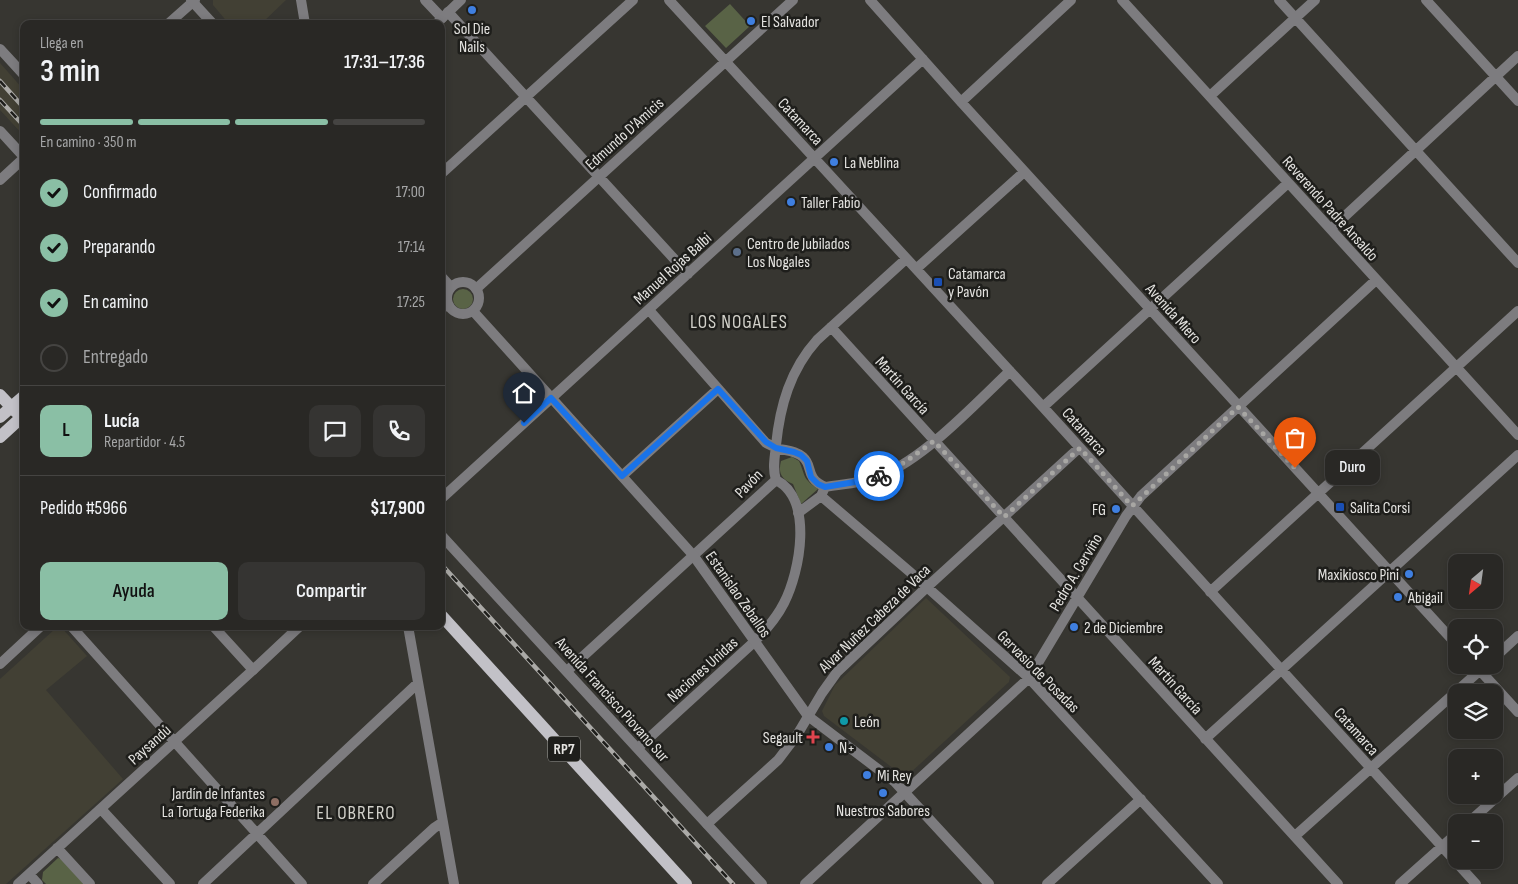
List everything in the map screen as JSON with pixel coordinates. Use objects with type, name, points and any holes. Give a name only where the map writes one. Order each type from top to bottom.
[{"type":"main road","points":[[0,395],[20,415]]},
{"type":"main road","points":[[0,417],[20,399]]},
{"type":"main road","points":[[0,437],[20,420]]},
{"type":"main road","name":"RP7","points":[[445,619],[686,884]]},
{"type":"street","points":[[172,20],[193,0],[210,20]]},
{"type":"street","points":[[301,0],[304,20]]},
{"type":"street","points":[[425,0],[442,18],[461,0]]},
{"type":"street","points":[[445,170],[633,0]]},
{"type":"street","name":"Catamarca","points":[[669,0],[1043,407],[1476,884]]},
{"type":"street","name":"Edmundo D'Amicis","points":[[476,289],[793,0]]},
{"type":"street","name":"Avenida Miero","points":[[870,0],[1024,172],[1448,635]]},
{"type":"street","points":[[961,102],[1071,0]]},
{"type":"street","points":[[1279,0],[1518,263]]},
{"type":"street","points":[[1210,96],[1315,0]]},
{"type":"street","points":[[1426,0],[1518,101]]},
{"type":"street","name":"Reverendo Padre Ansaldo","points":[[1128,2],[1288,183],[1518,435]]},
{"type":"street","points":[[445,21],[526,97],[688,274]]},
{"type":"street","points":[[0,49],[20,71]]},
{"type":"street","points":[[1331,229],[1518,56]]},
{"type":"street","name":"Manuel Rojas Balbi","points":[[445,495],[923,59]]},
{"type":"street","points":[[0,131],[20,154]]},
{"type":"street","points":[[0,180],[20,162]]},
{"type":"street","points":[[916,269],[1024,172]]},
{"type":"street","points":[[1043,407],[1288,183]]},
{"type":"street","name":"Pavón","points":[[567,671],[776,480],[774,468],[782,405],[792,377],[806,352],[906,259]]},
{"type":"street","points":[[445,280],[451,287]]},
{"type":"street","name":"Pedro A. Cerviño","points":[[805,884],[1030,678],[1132,506],[1376,280]]},
{"type":"street","points":[[458,283],[464,283],[476,289],[479,298],[478,304],[470,314],[463,314],[445,306],[447,294],[451,287],[458,283]]},
{"type":"street","name":"Gervasio de Posadas","points":[[649,310],[766,442],[776,448],[801,455],[807,461],[811,477],[823,492],[1030,678],[1218,884]]},
{"type":"street","name":"Estanislao Zeballos","points":[[473,311],[693,555],[808,716],[895,782],[989,884]]},
{"type":"street","points":[[1210,592],[1518,311]]},
{"type":"street","name":"Martín García","points":[[831,327],[1338,884]]},
{"type":"street","points":[[776,480],[788,487],[798,513],[823,492],[883,475],[934,441],[1010,371]]},
{"type":"street","points":[[622,476],[718,389]]},
{"type":"street","name":"Alvar Nuñez Cabeza de Vaca","points":[[707,824],[778,760],[797,735],[822,692],[837,672],[1080,448]]},
{"type":"street","points":[[1205,739],[1518,456]]},
{"type":"street","name":"Naciones Unidas","points":[[638,748],[766,630],[784,603],[792,584],[801,540],[798,513]]},
{"type":"street","name":"Avenida Francisco Piovano Sur","points":[[445,539],[762,884]]},
{"type":"street","points":[[1,661],[36,630]]},
{"type":"street","points":[[75,630],[302,884]]},
{"type":"street","points":[[217,630],[253,670]]},
{"type":"street","name":"Paysandú","points":[[18,884],[296,630]]},
{"type":"street","points":[[409,630],[454,884]]},
{"type":"street","points":[[1503,650],[1518,636]]},
{"type":"street","points":[[1295,836],[1371,769],[1473,674]]},
{"type":"street","points":[[1486,674],[1518,712]]},
{"type":"street","points":[[203,884],[418,683]]},
{"type":"street","points":[[1478,814],[1518,778]]},
{"type":"street","points":[[1047,884],[1141,799]]},
{"type":"street","points":[[101,809],[170,884]]},
{"type":"street","points":[[373,884],[443,822]]},
{"type":"street","points":[[1400,884],[1448,841]]},
{"type":"street","points":[[57,848],[90,884]]},
{"type":"street","points":[[29,874],[38,884]]},
{"type":"shaded area","points":[[213,0],[286,0],[265,20],[226,20],[213,5]]},
{"type":"shaded area","points":[[0,63],[20,86],[20,132],[0,110]]},
{"type":"shaded area","points":[[926,598],[1010,677],[1009,682],[908,775],[902,775],[824,716],[822,711],[835,685]]},
{"type":"shaded area","points":[[54,630],[64,630],[87,656],[46,690],[123,779],[6,884],[0,884],[0,679]]},
{"type":"green space","points":[[730,4],[750,26],[726,48],[705,26]]},
{"type":"green space","points":[[463,289],[470,292],[473,299],[470,306],[463,309],[456,306],[453,299],[456,292]]},
{"type":"green space","points":[[792,457],[799,461],[807,480],[818,489],[801,504],[793,484],[783,478],[780,472],[781,461]]},
{"type":"green space","points":[[58,858],[84,884],[46,884],[42,880],[43,872]]},
{"type":"railway","points":[[0,81],[20,104]]},
{"type":"railway","points":[[0,100],[20,122]]},
{"type":"railway","points":[[445,568],[733,884]]},
{"type":"way so far","points":[[879,476],[896,468],[934,441],[1004,517],[1080,448],[1132,506],[1238,407],[1295,468]]},
{"type":"place","name":"Sol Die Nails","points":[[472,10]]},
{"type":"place","name":"El Salvador","points":[[751,21]]},
{"type":"place","name":"La Neblina","points":[[834,162]]},
{"type":"place","name":"Taller Fabio","points":[[791,202]]},
{"type":"place","name":"Centro de Jubilados Los Nogales","points":[[737,252]]},
{"type":"place","name":"Catamarca y Pavón","points":[[938,282]]},
{"type":"place","name":"Duro","points":[[1295,468]]},
{"type":"place","name":"Salita Corsi","points":[[1340,507]]},
{"type":"place","name":"FG","points":[[1116,509]]},
{"type":"place","name":"Maxikiosco Pini","points":[[1409,574]]},
{"type":"place","name":"Abigail","points":[[1398,597]]},
{"type":"place","name":"2 de Diciembre","points":[[1074,627]]},
{"type":"place","name":"León","points":[[844,721]]},
{"type":"place","name":"Segault","points":[[813,737]]},
{"type":"place","name":"N+","points":[[829,747]]},
{"type":"place","name":"Mi Rey","points":[[867,775]]},
{"type":"place","name":"Nuestros Sabores","points":[[883,793]]},
{"type":"place","name":"Jardín de Infantes La Tortuga Federika","points":[[275,802]]},
{"type":"district","name":"LOS NOGALES","points":[[739,321]]},
{"type":"district","name":"EL OBRERO","points":[[356,812]]},
{"type":"route","points":[[524,423],[551,398],[622,476],[718,389],[766,442],[776,448],[801,455],[807,461],[811,477],[818,484],[825,487],[867,480],[879,476]]}]
